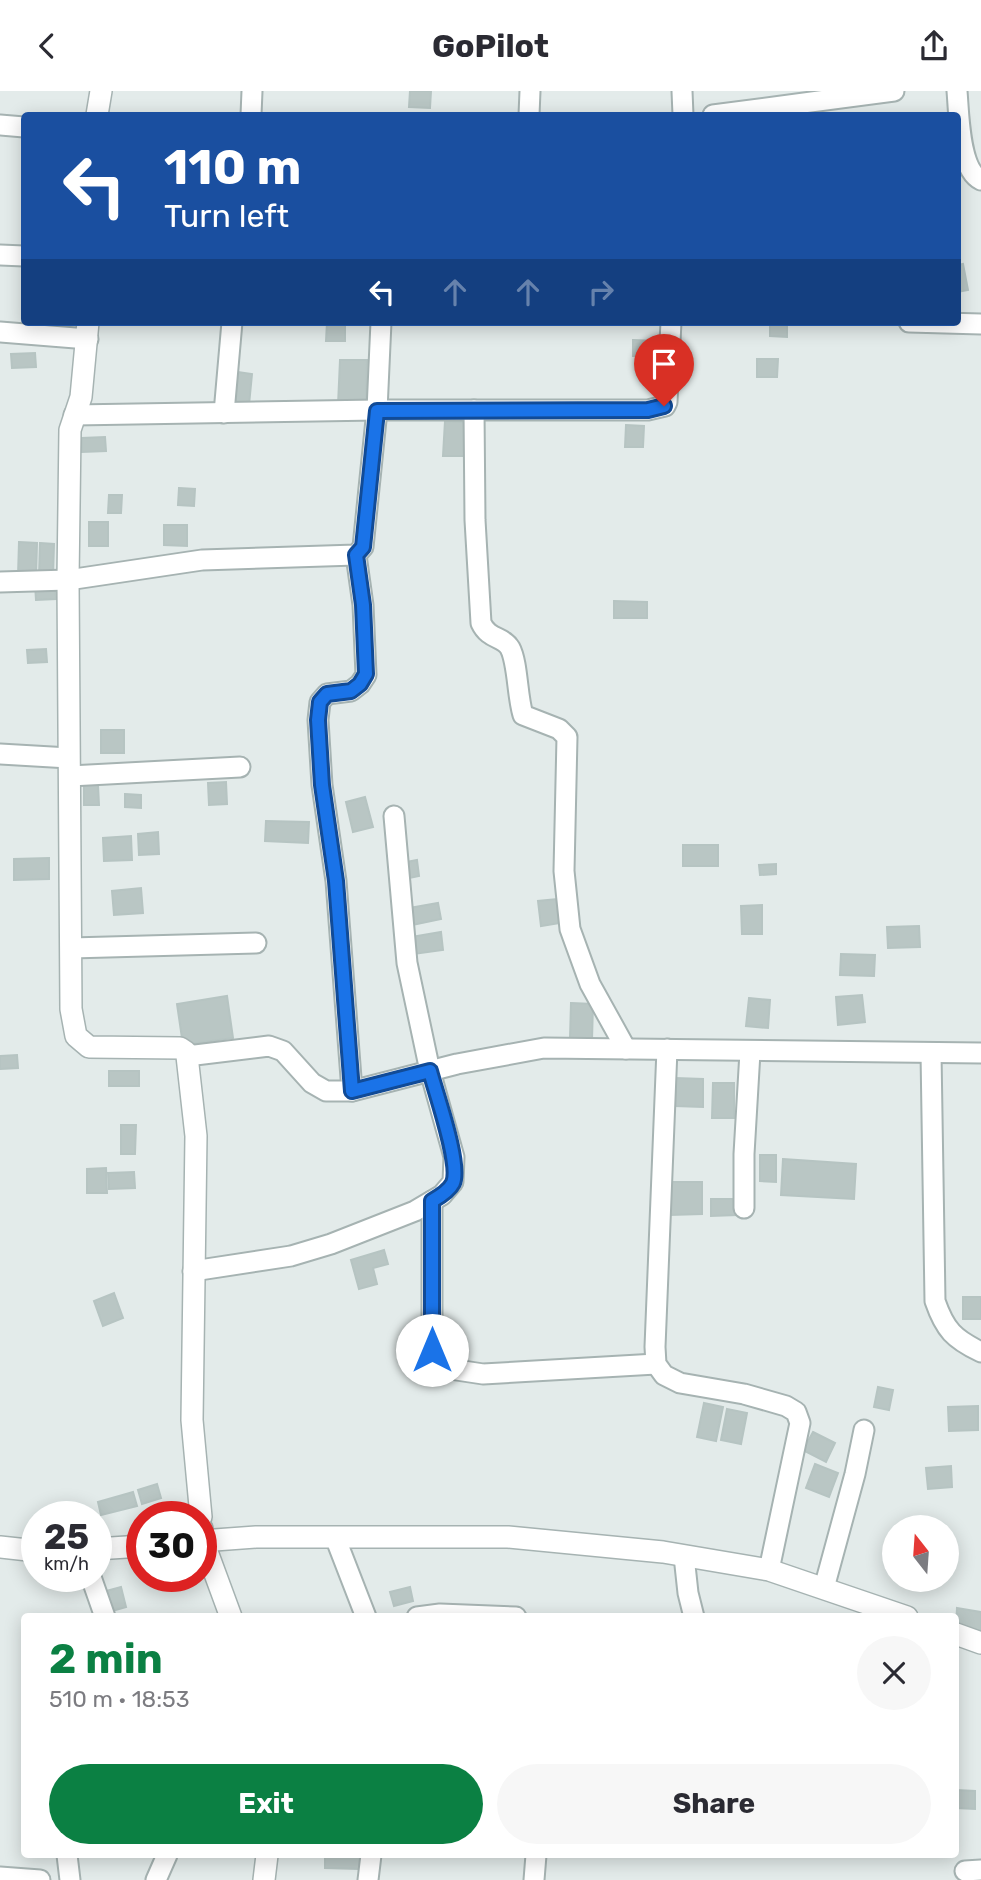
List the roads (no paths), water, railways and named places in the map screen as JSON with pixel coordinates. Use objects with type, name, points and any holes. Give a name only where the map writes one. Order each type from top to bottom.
[{"type":"street","points":[[98,112],[101,91]]},
{"type":"street","points":[[251,112],[252,91]]},
{"type":"street","points":[[529,112],[530,91]]},
{"type":"street","points":[[682,91],[683,112]]},
{"type":"street","points":[[738,112],[894,91]]},
{"type":"street","points":[[957,91],[959,112]]},
{"type":"street","points":[[0,125],[21,127]]},
{"type":"street","points":[[961,129],[968,166],[974,176],[981,180]]},
{"type":"street","points":[[0,255],[21,256]]},
{"type":"street","points":[[961,323],[981,324]]},
{"type":"street","points":[[224,413],[232,326]]},
{"type":"street","points":[[0,582],[68,580],[202,560],[356,555],[363,547],[377,411],[381,326]]},
{"type":"street","points":[[74,415],[648,410],[664,406],[668,390],[671,326]]},
{"type":"street","points":[[0,332],[88,331],[81,397],[69,430],[71,1009],[76,1036],[89,1047],[180,1048],[186,1052],[197,1136],[192,1420],[199,1501]]},
{"type":"street","points":[[474,410],[475,520],[481,623],[486,632],[506,643],[512,652],[523,715],[559,729],[566,737],[564,871],[570,929],[590,984],[626,1049]]},
{"type":"street","points":[[352,1091],[336,881],[322,785],[318,720],[320,702],[327,694],[351,691],[360,684],[366,674],[363,605],[356,555]]},
{"type":"street","points":[[0,754],[69,767],[240,767]]},
{"type":"street","points":[[193,1271],[301,1253],[331,1244],[415,1211],[442,1195],[453,1182],[454,1157],[430,1071],[407,963],[394,816]]},
{"type":"street","points":[[71,949],[256,943]]},
{"type":"street","points":[[187,1056],[269,1046],[283,1051],[312,1083],[326,1091],[352,1091],[430,1071],[544,1048],[981,1053]]},
{"type":"street","points":[[667,1049],[656,1364],[664,1375],[680,1383],[744,1394],[786,1406],[796,1412],[800,1423],[769,1570]]},
{"type":"street","points":[[744,1208],[750,1052]]},
{"type":"street","points":[[931,1053],[935,1301],[941,1317],[958,1341],[981,1352]]},
{"type":"street","points":[[432,1201],[432,1350],[437,1363],[450,1369],[483,1374],[656,1364]]},
{"type":"street","points":[[958,1341],[981,1340]]},
{"type":"street","points":[[824,1588],[864,1430]]},
{"type":"street","points":[[217,1532],[256,1537],[508,1537],[663,1552],[769,1570],[896,1613]]},
{"type":"street","points":[[335,1537],[364,1613]]},
{"type":"street","points":[[0,1547],[21,1549]]},
{"type":"street","points":[[684,1556],[693,1613]]},
{"type":"street","points":[[217,1575],[230,1613]]},
{"type":"street","points":[[96,1592],[104,1613]]},
{"type":"street","points":[[959,1635],[981,1643]]},
{"type":"street","points":[[67,1858],[70,1880]]},
{"type":"street","points":[[156,1880],[166,1858]]},
{"type":"street","points":[[264,1880],[267,1858]]},
{"type":"street","points":[[368,1880],[371,1858]]},
{"type":"street","points":[[534,1880],[536,1858]]},
{"type":"street","points":[[0,1877],[40,1880]]}]
